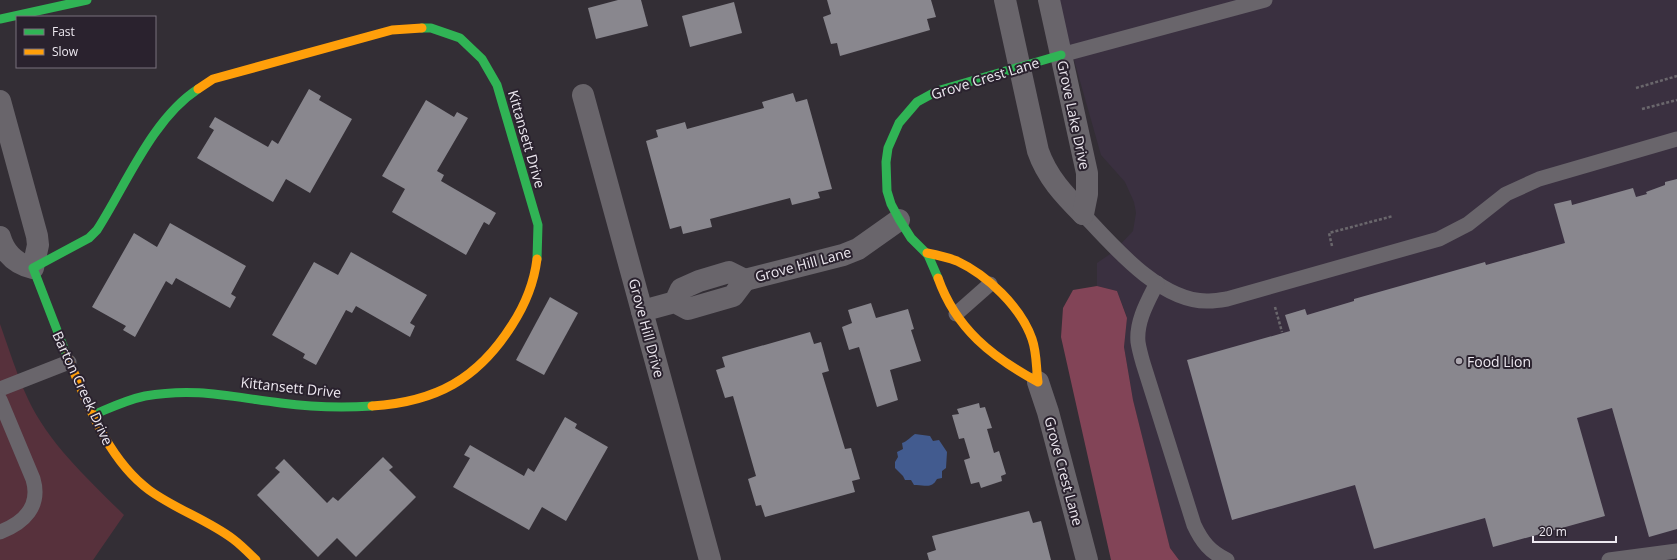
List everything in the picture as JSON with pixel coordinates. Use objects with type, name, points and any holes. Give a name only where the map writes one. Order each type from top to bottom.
[{"type":"street","points":[[0,19],[87,0]]},
{"type":"street","points":[[1005,0],[1038,151],[1044,168],[1067,198],[1083,214]]},
{"type":"street","name":"Grove Lake Drive","points":[[1049,0],[1087,173],[1087,194],[1083,214]]},
{"type":"street","name":"Kittansett Drive","points":[[33,268],[89,238],[98,230],[164,122],[190,94],[212,79],[392,30],[431,28],[460,38],[482,59],[497,85],[538,225],[538,261],[531,289],[516,320],[489,358],[471,374],[452,386],[431,395],[404,401],[366,406],[321,407],[200,392],[174,393],[134,400],[93,415]]},
{"type":"street","name":"Grove Crest Lane","points":[[1038,382],[1002,359],[969,331],[956,314],[945,297],[927,253],[915,241],[899,220],[886,188],[885,161],[894,133],[908,109],[918,101],[944,88],[1061,55]]},
{"type":"street","name":"Grove Hill Drive","points":[[583,95],[710,560]]},
{"type":"street","points":[[0,100],[37,236],[38,245],[33,268],[24,266],[11,257],[0,237]]},
{"type":"street","name":"Grove Hill Lane","points":[[642,311],[675,302],[688,309],[732,296],[745,280],[843,255],[858,249],[899,220]]},
{"type":"street","name":"Grove Crest Lane","points":[[927,253],[958,261],[969,267],[990,284],[1017,312],[1029,332],[1032,341],[1038,382],[1050,419],[1088,560]]},
{"type":"street","name":"Barton Creek Drive","points":[[33,268],[69,362],[93,415],[114,453],[138,481],[164,500],[233,539],[256,560]]},
{"type":"lane","points":[[1061,55],[1265,0]]},
{"type":"lane","points":[[1083,214],[1132,264],[1157,283],[1168,290],[1183,296],[1209,302],[1254,291],[1439,239],[1468,224],[1506,194],[1532,181],[1677,139]]},
{"type":"lane","points":[[1157,283],[1145,308],[1139,327],[1138,342],[1143,363],[1194,525],[1208,549],[1227,560]]},
{"type":"lane","points":[[956,314],[990,284]]},
{"type":"lane","points":[[0,389],[69,362]]},
{"type":"lane","points":[[0,400],[33,479],[35,493],[32,506],[24,519],[18,524],[0,532]]},
{"type":"lane","points":[[1609,560],[1677,551]]},
{"type":"path","points":[[1636,88],[1677,76]]},
{"type":"path","points":[[1642,110],[1677,100]]},
{"type":"shaded area","points":[[1057,0],[1677,0],[1677,560],[1179,560],[1170,548],[1133,400],[1124,347],[1127,317],[1117,291],[1097,286],[1097,263],[1113,252],[1133,231],[1136,213],[1134,202],[1125,182],[1101,155]]},
{"type":"shaded area","points":[[1097,286],[1117,291],[1127,318],[1124,347],[1133,400],[1170,548],[1179,560],[1111,560],[1061,337],[1063,308],[1073,290]]},
{"type":"shaded area","points":[[0,324],[20,381],[28,399],[47,431],[71,461],[124,515],[93,560],[0,560]]},
{"type":"water","points":[[915,434],[930,436],[933,441],[939,440],[947,452],[946,468],[942,471],[942,478],[937,479],[935,482],[927,486],[914,485],[911,480],[905,480],[895,468],[895,462],[898,457],[897,452],[903,449],[902,443]]},
{"type":"building","points":[[618,0],[641,0],[648,26],[596,39],[588,8]]},
{"type":"building","points":[[827,0],[931,0],[936,17],[927,19],[930,30],[840,56],[837,43],[831,44],[823,17],[831,14]]},
{"type":"building","points":[[734,2],[742,33],[690,47],[682,16]]},
{"type":"building","points":[[309,89],[321,96],[319,100],[352,119],[310,193],[286,179],[273,202],[197,158],[214,130],[209,127],[215,117],[268,147],[272,140],[278,144]]},
{"type":"building","points":[[793,93],[796,102],[807,99],[832,189],[818,192],[820,198],[792,205],[790,198],[710,219],[712,227],[683,234],[681,226],[670,229],[646,141],[658,137],[656,130],[685,122],[687,129],[764,108],[762,102]]},
{"type":"building","points":[[426,100],[454,117],[457,112],[468,118],[437,171],[444,175],[441,181],[496,213],[489,225],[484,222],[466,255],[392,212],[405,189],[382,176]]},
{"type":"building","points":[[1677,179],[1677,529],[1649,537],[1612,408],[1577,418],[1605,516],[1493,547],[1485,518],[1374,549],[1355,485],[1232,520],[1187,360],[1290,331],[1285,315],[1305,309],[1307,315],[1354,301],[1354,299],[1485,262],[1486,265],[1565,243],[1554,204],[1571,200],[1572,205],[1633,188],[1636,197],[1647,194],[1646,192],[1665,185],[1665,182]]},
{"type":"building","points":[[170,223],[246,266],[231,294],[236,297],[230,308],[176,278],[172,285],[166,281],[135,337],[123,330],[126,326],[92,307],[134,233],[157,247]]},
{"type":"building","points":[[351,252],[427,295],[410,323],[415,326],[410,337],[356,306],[352,313],[346,310],[316,365],[303,358],[305,354],[272,335],[314,262],[338,275]]},
{"type":"building","points":[[550,297],[578,313],[544,375],[516,360]]},
{"type":"building","points":[[871,303],[876,318],[908,309],[914,329],[911,330],[921,361],[890,370],[898,400],[877,407],[859,347],[849,350],[842,327],[852,323],[848,310]]},
{"type":"building","points":[[810,332],[814,344],[821,342],[829,371],[822,373],[845,449],[851,448],[860,479],[852,481],[855,492],[765,517],[761,505],[756,506],[748,479],[756,476],[733,396],[725,398],[716,370],[725,367],[722,357]]},
{"type":"building","points":[[979,403],[980,408],[985,407],[992,428],[987,429],[994,453],[999,451],[1006,474],[1001,476],[1002,481],[981,488],[979,482],[971,484],[964,460],[970,458],[964,438],[959,439],[952,415],[959,414],[957,409]]},
{"type":"building","points":[[565,417],[577,424],[575,428],[608,447],[566,521],[542,507],[529,530],[453,487],[470,458],[464,455],[470,445],[524,476],[528,468],[534,472]]},
{"type":"building","points":[[383,457],[393,467],[389,470],[416,497],[356,557],[337,538],[318,557],[257,495],[280,472],[275,468],[284,459],[327,503],[333,497],[338,501]]},
{"type":"building","points":[[1029,511],[1033,523],[1041,521],[1051,560],[929,560],[927,553],[936,550],[932,536]]},
{"type":"traffic: fast","points":[[0,19],[87,0]]},
{"type":"traffic: fast","points":[[422,28],[431,28],[460,38],[482,59],[497,85],[538,225],[537,259]]},
{"type":"traffic: fast","points":[[938,278],[928,255],[911,238],[899,219],[891,204],[887,191],[886,162],[888,148],[899,123],[917,102],[937,91],[1061,55]]},
{"type":"traffic: fast","points":[[67,356],[33,268],[89,238],[97,230],[153,135],[167,117],[198,89]]},
{"type":"traffic: fast","points":[[93,415],[118,404],[145,396],[181,392],[213,394],[304,405],[338,407],[372,406]]},
{"type":"traffic: slow","points":[[198,89],[213,79],[392,30],[422,28]]},
{"type":"traffic: slow","points":[[927,253],[957,261],[980,275],[1002,293],[1020,315],[1032,339],[1036,355],[1038,382],[991,352],[965,327],[946,296],[938,278]]},
{"type":"traffic: slow","points":[[372,406],[395,404],[435,393],[470,373],[485,360],[499,344],[521,310],[531,285],[537,259]]},
{"type":"traffic: slow","points":[[67,356],[100,429],[121,462],[134,477],[159,497],[223,532],[239,544],[256,560]]},
{"type":"place","name":"Food Lion","points":[[1459,361]]}]
